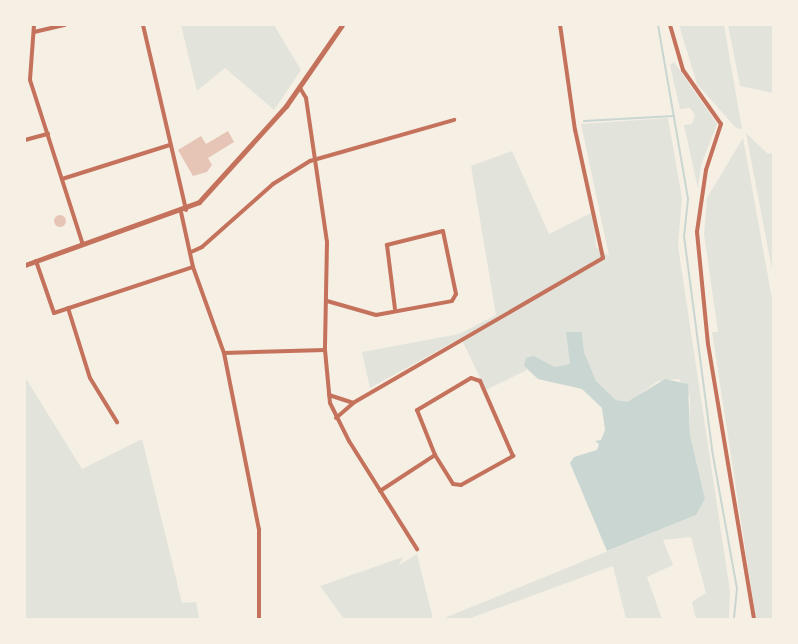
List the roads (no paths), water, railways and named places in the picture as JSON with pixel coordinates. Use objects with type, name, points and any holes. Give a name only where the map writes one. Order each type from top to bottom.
[{"type":"street","points":[[34,25],[29,72],[83,245]]},
{"type":"street","points":[[34,32],[65,25]]},
{"type":"street","points":[[143,25],[184,211],[193,267],[224,353],[259,529],[259,619]]},
{"type":"street","points":[[25,265],[184,211],[208,194],[300,88],[342,25]]},
{"type":"street","points":[[336,418],[353,403],[603,258],[576,130],[560,25]]},
{"type":"street","points":[[670,25],[682,70],[721,124],[706,170],[696,232],[708,344],[736,526],[750,587],[754,619]]},
{"type":"street","points":[[300,88],[306,98],[328,242],[325,350],[329,395],[336,418],[417,549]]},
{"type":"street","points":[[191,252],[202,247],[273,184],[315,158],[454,120]]},
{"type":"street","points":[[25,140],[48,134]]},
{"type":"street","points":[[62,179],[170,144]]},
{"type":"street","points":[[327,301],[376,314],[454,300],[443,231],[387,244],[395,310]]},
{"type":"street","points":[[36,261],[54,313],[193,267]]},
{"type":"street","points":[[68,308],[90,378],[117,422]]},
{"type":"street","points":[[224,353],[325,350]]},
{"type":"street","points":[[471,378],[480,381],[513,456],[461,485],[453,484],[435,455],[418,410],[471,378]]},
{"type":"street","points":[[329,395],[353,403]]},
{"type":"street","points":[[380,491],[435,455]]},
{"type":"waterway","points":[[658,25],[688,199],[684,236],[712,450],[737,589],[734,619]]},
{"type":"waterway","points":[[584,121],[674,116]]}]
